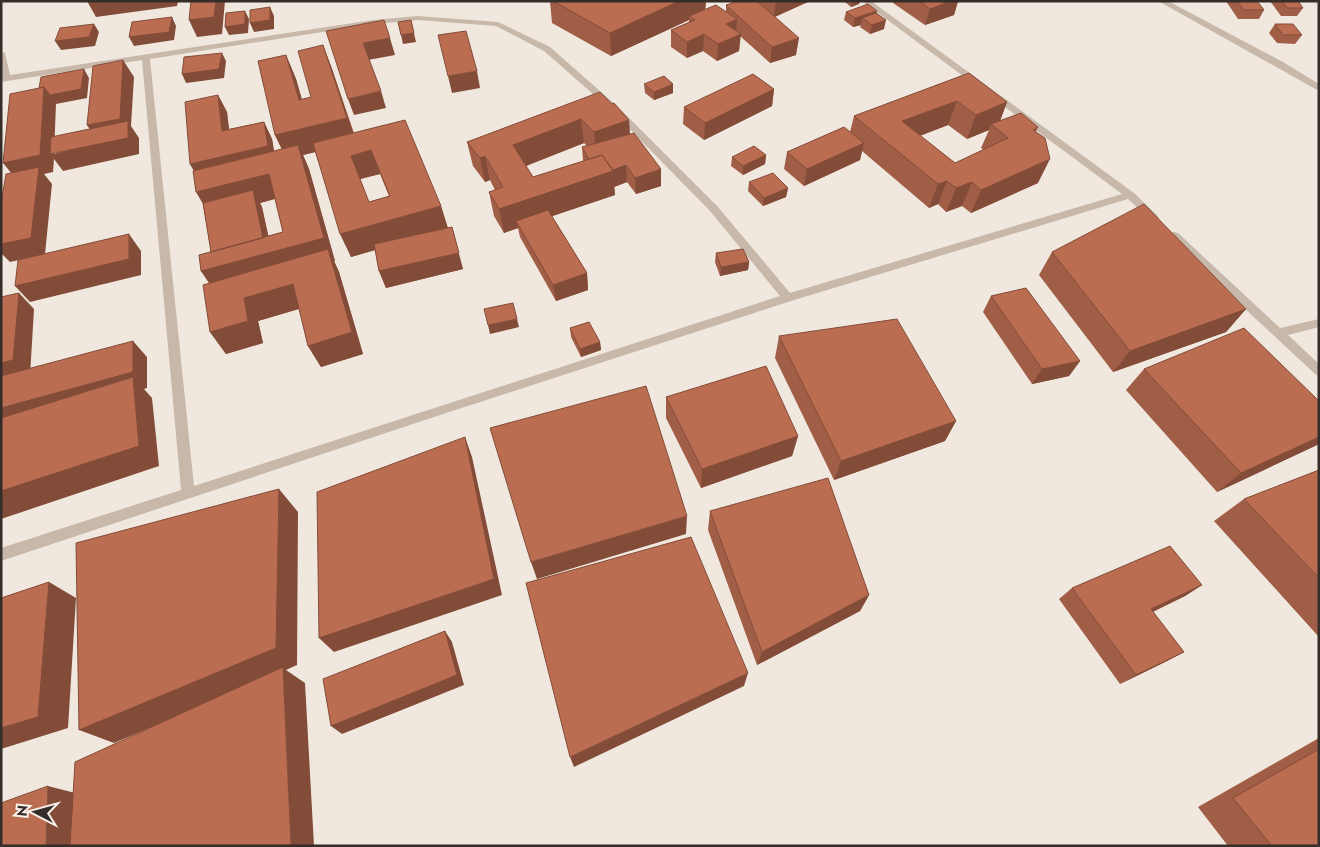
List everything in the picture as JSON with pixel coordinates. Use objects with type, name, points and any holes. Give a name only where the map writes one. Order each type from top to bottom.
[{"type":"street","points":[[866,1],[1130,195],[1319,371]]},
{"type":"street","points":[[1164,2],[1280,64],[1319,88]]},
{"type":"street","points":[[1,53],[4,79],[372,22],[418,18],[498,24],[547,49],[614,108],[714,208],[788,298]]},
{"type":"street","points":[[146,57],[188,494]]},
{"type":"street","points":[[1,556],[434,412],[788,298],[1130,195]]},
{"type":"street","points":[[1278,332],[1319,323]]},
{"type":"building","points":[[191,1],[216,1],[214,17],[189,20]]},
{"type":"building","points":[[553,1],[679,1],[610,33]]},
{"type":"building","points":[[738,1],[757,1],[799,38],[772,47],[726,5]]},
{"type":"building","points":[[919,1],[951,1],[930,9]]},
{"type":"building","points":[[1237,1],[1257,1],[1264,10],[1244,10]]},
{"type":"building","points":[[1282,1],[1298,1],[1303,8],[1287,8]]},
{"type":"building","points":[[868,4],[877,11],[855,18],[846,12]]},
{"type":"building","points":[[716,5],[737,19],[726,24],[741,34],[718,44],[704,34],[687,42],[671,30],[695,20],[689,16]]},
{"type":"building","points":[[270,7],[270,20],[250,23],[250,10]]},
{"type":"building","points":[[245,11],[245,24],[225,27],[226,13]]},
{"type":"building","points":[[876,13],[886,20],[872,25],[862,18]]},
{"type":"building","points":[[172,17],[169,32],[129,37],[132,22]]},
{"type":"building","points":[[384,20],[390,38],[363,43],[381,91],[348,99],[326,31]]},
{"type":"building","points":[[411,20],[414,33],[401,35],[398,22]]},
{"type":"building","points":[[94,24],[89,37],[55,41],[60,28]]},
{"type":"building","points":[[1275,24],[1293,24],[1302,35],[1283,35]]},
{"type":"building","points":[[466,31],[477,71],[448,76],[438,35]]},
{"type":"building","points":[[323,45],[347,118],[275,135],[258,61],[286,55],[299,100],[311,97],[298,51]]},
{"type":"building","points":[[222,53],[219,69],[182,74],[184,57]]},
{"type":"building","points":[[123,60],[120,119],[87,125],[93,66]]},
{"type":"building","points":[[84,69],[81,89],[50,95],[44,87],[39,88],[41,77]]},
{"type":"building","points":[[969,73],[1007,102],[976,115],[957,101],[902,121],[955,163],[1008,138],[991,124],[1021,113],[1038,127],[1033,130],[1045,138],[1050,159],[981,190],[972,182],[956,188],[947,181],[938,184],[854,116]]},
{"type":"building","points":[[753,74],[774,89],[705,123],[684,107]]},
{"type":"building","points":[[664,76],[673,84],[654,92],[644,84]]},
{"type":"building","points":[[44,87],[40,155],[3,163],[10,94]]},
{"type":"building","points":[[600,92],[612,104],[614,103],[629,120],[594,132],[581,119],[513,145],[533,177],[602,155],[613,171],[499,209],[489,192],[503,187],[485,156],[480,158],[467,142]]},
{"type":"building","points":[[218,95],[222,131],[264,122],[268,146],[190,164],[185,102]]},
{"type":"building","points":[[405,120],[441,206],[340,234],[313,143]],"holes":[[[371,150],[390,196],[369,202],[351,156]]]},
{"type":"building","points":[[128,121],[128,138],[50,154],[51,137]]},
{"type":"building","points":[[844,127],[864,143],[807,169],[787,152]]},
{"type":"building","points":[[634,133],[661,169],[635,178],[626,165],[613,170],[602,155],[589,159],[582,147]]},
{"type":"building","points":[[298,145],[324,238],[201,271],[199,255],[283,232],[269,174],[196,192],[193,171]]},
{"type":"building","points":[[754,146],[766,155],[743,166],[732,157]]},
{"type":"building","points":[[39,167],[31,238],[1,244],[1,203],[6,174]]},
{"type":"building","points":[[773,173],[788,188],[764,198],[749,182]]},
{"type":"building","points":[[253,190],[263,238],[211,252],[203,203]]},
{"type":"building","points":[[1144,204],[1246,309],[1130,351],[1052,252]]},
{"type":"building","points":[[548,210],[587,273],[553,285],[516,221]]},
{"type":"building","points":[[452,227],[459,253],[379,271],[374,244]]},
{"type":"building","points":[[129,234],[129,259],[15,286],[18,260]]},
{"type":"building","points":[[328,249],[352,332],[308,346],[293,284],[244,298],[248,321],[210,332],[203,285]]},
{"type":"building","points":[[743,249],[749,262],[721,267],[716,253]]},
{"type":"building","points":[[1026,288],[1080,361],[1042,369],[991,296]]},
{"type":"building","points":[[19,293],[13,360],[1,363],[1,297]]},
{"type":"building","points":[[513,303],[517,319],[488,325],[484,309]]},
{"type":"building","points":[[897,319],[956,421],[841,461],[779,336]]},
{"type":"building","points":[[589,322],[600,342],[580,349],[570,328]]},
{"type":"building","points":[[1244,328],[1319,401],[1319,437],[1241,473],[1144,369]]},
{"type":"building","points":[[133,341],[133,372],[1,408],[1,376]]},
{"type":"building","points":[[766,366],[798,436],[702,469],[666,397]]},
{"type":"building","points":[[133,377],[139,446],[1,491],[1,418]]},
{"type":"building","points":[[646,386],[687,516],[531,562],[490,428]]},
{"type":"building","points":[[465,437],[494,579],[319,638],[317,492]]},
{"type":"building","points":[[1319,470],[1319,578],[1244,499]]},
{"type":"building","points":[[828,478],[869,595],[762,652],[710,511]]},
{"type":"building","points":[[279,489],[276,648],[79,730],[76,543]]},
{"type":"building","points":[[691,537],[748,673],[570,757],[526,583]]},
{"type":"building","points":[[1170,546],[1202,585],[1151,609],[1184,652],[1136,675],[1072,588]]},
{"type":"building","points":[[49,582],[38,717],[1,728],[1,598]]},
{"type":"building","points":[[445,631],[457,675],[331,726],[323,679]]},
{"type":"building","points":[[283,667],[291,846],[70,846],[75,762]]},
{"type":"building","points":[[1319,749],[1319,846],[1272,846],[1233,798]]},
{"type":"building","points":[[48,786],[46,846],[1,846],[1,803]]}]
